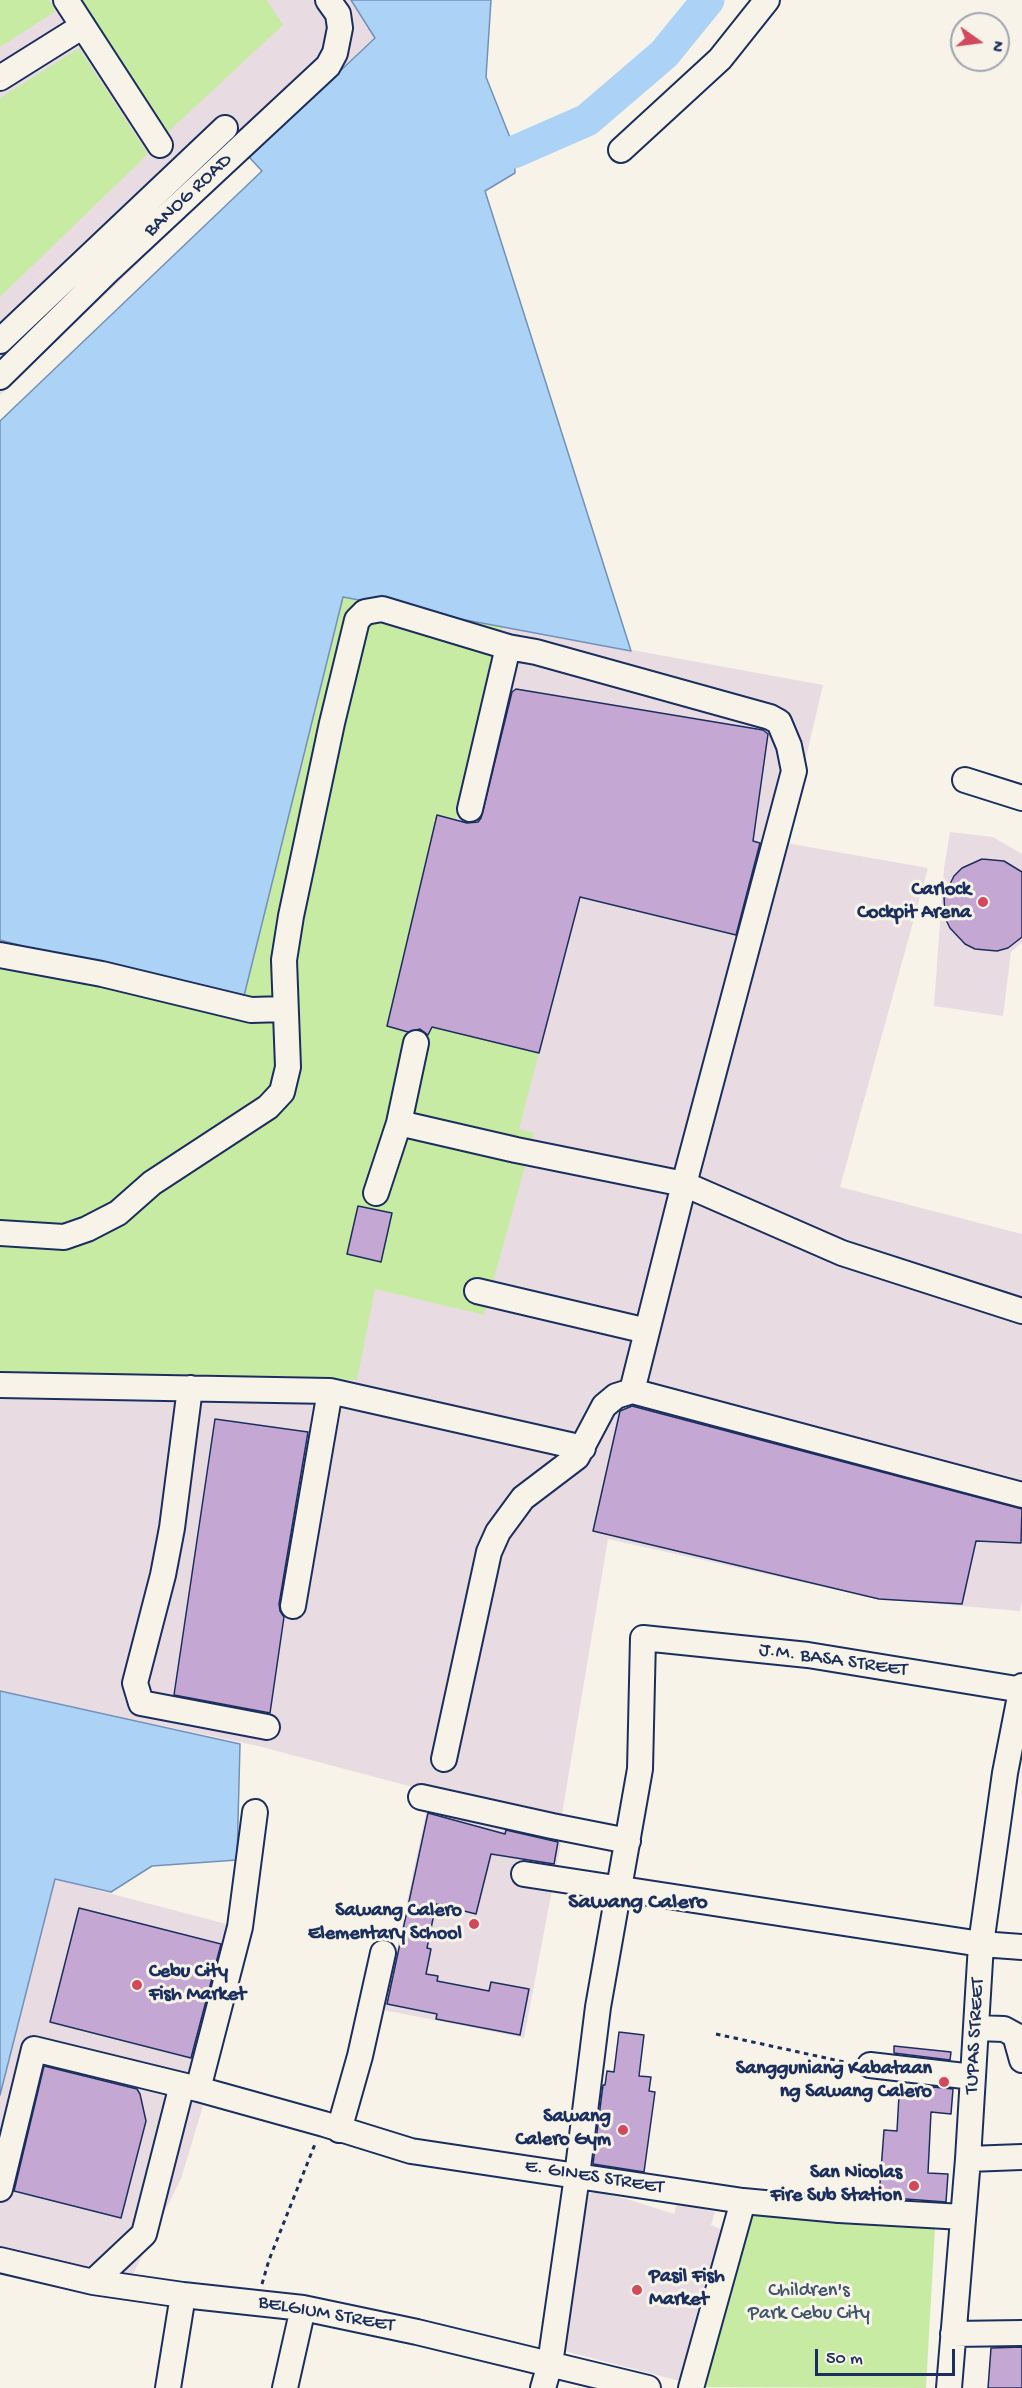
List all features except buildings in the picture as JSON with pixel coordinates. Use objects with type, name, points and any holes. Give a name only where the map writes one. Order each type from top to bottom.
[{"type":"street","points":[[66,0],[160,145]]},
{"type":"street","name":"BANOG ROAD","points":[[0,377],[108,271],[328,66],[335,53],[340,28],[338,14],[328,0]]},
{"type":"street","points":[[621,150],[720,59],[767,0]]},
{"type":"street","points":[[0,78],[83,26]]},
{"type":"street","points":[[0,341],[225,128]]},
{"type":"street","points":[[0,1233],[64,1237],[118,1213],[152,1183],[268,1107],[282,1092],[288,1067],[284,960],[291,916],[346,656],[357,620],[365,612],[382,609],[508,646],[770,717],[779,722],[789,746],[794,771],[684,1184],[632,1391]]},
{"type":"street","points":[[470,809],[508,646]]},
{"type":"street","points":[[965,780],[1022,798]]},
{"type":"street","points":[[0,955],[102,974],[251,1010],[285,1009]]},
{"type":"street","points":[[376,1193],[399,1123],[416,1043]]},
{"type":"street","points":[[399,1123],[516,1150],[684,1184],[842,1252],[1022,1311]]},
{"type":"street","points":[[477,1291],[647,1331]]},
{"type":"street","points":[[0,1385],[330,1391],[583,1448]]},
{"type":"street","points":[[190,1388],[172,1528],[163,1575],[135,1683],[141,1702],[267,1727]]},
{"type":"street","points":[[293,1606],[330,1391]]},
{"type":"street","points":[[444,1759],[489,1552],[498,1532],[523,1498],[577,1457],[604,1406],[616,1396],[632,1391],[1020,1487]]},
{"type":"street","name":"J.M. BASA STREET","points":[[628,1841],[640,1769],[644,1638],[808,1655],[1022,1689]]},
{"type":"street","name":"TUPAS STREET","points":[[949,2388],[974,2076],[981,1944],[1014,1774],[1022,1689]]},
{"type":"street","points":[[422,1797],[628,1841],[598,2007],[550,2364],[543,2388]]},
{"type":"street","points":[[93,2282],[144,2234],[240,1927],[255,1812]]},
{"type":"street","points":[[524,1874],[981,1944],[1022,1947]]},
{"type":"street","points":[[331,2127],[360,2056],[383,1953]]},
{"type":"street","points":[[976,2028],[1004,2029],[1015,2034],[1022,2061]]},
{"type":"street","name":"E. GINES STREET","points":[[0,2189],[34,2049],[190,2087],[411,2151],[743,2201],[839,2210],[963,2217]]},
{"type":"street","points":[[870,2066],[974,2076]]},
{"type":"street","points":[[968,2159],[1022,2157]]},
{"type":"street","points":[[691,2388],[743,2201]]},
{"type":"street","name":"BELGIUM STREET","points":[[0,2260],[93,2282],[183,2295],[303,2308],[417,2332],[648,2388]]},
{"type":"street","points":[[168,2388],[183,2295]]},
{"type":"street","points":[[285,2388],[303,2308]]},
{"type":"street","points":[[953,2334],[1022,2333]]},
{"type":"path","points":[[716,2034],[870,2066]]},
{"type":"path","points":[[257,2303],[269,2260],[331,2127]]},
{"type":"shaded area","points":[[0,0],[351,0],[375,37],[0,395]]},
{"type":"shaded area","points":[[343,597],[823,685],[786,843],[928,868],[840,1187],[1022,1234],[1022,1599],[1020,1611],[878,1599],[608,1539],[560,1826],[258,1746],[0,1691],[0,940],[242,1004]]},
{"type":"shaded area","points":[[950,832],[993,837],[1022,854],[1022,942],[1011,952],[1003,1016],[934,1006],[944,868]]},
{"type":"shaded area","name":"Sawang Calero Elementary School","points":[[428,1803],[562,1837],[524,2038],[384,2010]]},
{"type":"shaded area","points":[[55,1879],[234,1926],[192,2101],[203,2106],[181,2179],[128,2284],[0,2255],[0,2095]]},
{"type":"shaded area","name":"Pasil Fish Market","points":[[595,2192],[627,2199],[674,2214],[677,2203],[715,2212],[711,2225],[722,2230],[680,2381],[557,2349],[583,2196]]},
{"type":"green space","points":[[0,0],[49,0],[56,11],[0,47]]},
{"type":"green space","points":[[82,0],[267,0],[283,25],[168,132]]},
{"type":"green space","points":[[79,48],[148,154],[0,297],[0,98]]},
{"type":"green space","points":[[343,597],[502,627],[456,819],[438,815],[387,1026],[426,1037],[432,1027],[539,1053],[519,1129],[534,1133],[484,1315],[375,1289],[357,1380],[0,1371],[0,962],[242,1004]]},
{"type":"green space","name":"Children's Park Cebu City","points":[[746,2214],[935,2228],[926,2388],[699,2387]]},
{"type":"water","points":[[351,0],[491,0],[486,77],[509,135],[514,152],[515,173],[485,191],[631,651],[343,597],[242,1004],[0,940],[0,421],[262,171],[249,157],[375,38]]},
{"type":"water","points":[[0,1691],[240,1744],[237,1860],[152,1866],[111,1892],[55,1879],[0,2095]]},
{"type":"waterway","points":[[514,152],[587,120],[664,54],[708,0]]},
{"type":"place","name":"Carlock Cockpit Arena","points":[[983,902]]},
{"type":"place","name":"Sawang Calero Elementary School","points":[[474,1924]]},
{"type":"place","name":"Cebu City Fish Market","points":[[137,1985]]},
{"type":"place","name":"Sangguniang Kabataan ng Sawang Calero","points":[[944,2082]]},
{"type":"place","name":"Sawang Calero Gym","points":[[623,2130]]},
{"type":"place","name":"San Nicolas Fire Sub Station","points":[[914,2186]]},
{"type":"place","name":"Pasil Fish Market","points":[[637,2290]]},
{"type":"district","name":"Sawang Calero","points":[[638,1904]]}]
